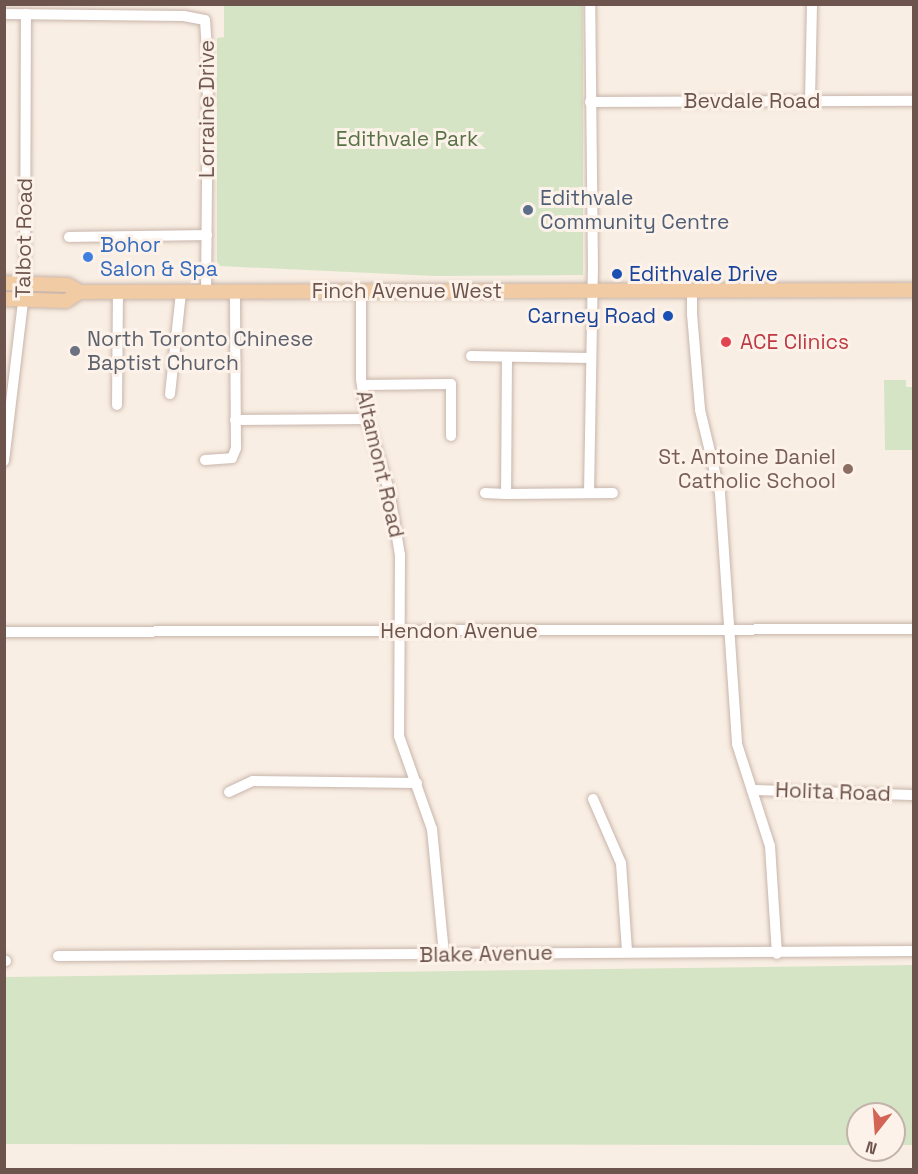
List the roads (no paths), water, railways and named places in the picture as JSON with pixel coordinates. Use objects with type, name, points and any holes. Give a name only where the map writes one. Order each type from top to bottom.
[{"type":"main road","name":"Finch Avenue West","points":[[4,283],[68,285],[80,292],[914,290]]},
{"type":"main road","name":"Finch Avenue West","points":[[4,299],[66,302],[80,292]]},
{"type":"street","points":[[589,493],[592,291],[590,4]]},
{"type":"street","points":[[810,100],[812,4]]},
{"type":"street","name":"Lorraine Drive","points":[[4,14],[184,16],[205,20],[208,66],[206,291]]},
{"type":"street","name":"Talbot Road","points":[[4,461],[25,285],[26,14]]},
{"type":"street","name":"Bevdale Road","points":[[590,102],[914,101]]},
{"type":"street","points":[[69,237],[207,235]]},
{"type":"street","points":[[205,460],[232,458],[236,448],[235,291]]},
{"type":"street","name":"Altamont Road","points":[[361,291],[362,385],[367,419],[389,490],[400,555],[399,736],[432,829],[444,954]]},
{"type":"street","points":[[692,291],[700,410],[720,493],[737,744],[770,846],[777,954]]},
{"type":"street","points":[[117,405],[118,292]]},
{"type":"street","points":[[170,394],[181,292]]},
{"type":"street","points":[[471,356],[590,358]]},
{"type":"street","points":[[506,494],[507,357]]},
{"type":"street","points":[[362,385],[451,384],[451,436]]},
{"type":"street","points":[[235,420],[367,419]]},
{"type":"street","points":[[485,493],[614,493]]},
{"type":"street","name":"Hendon Avenue","points":[[4,632],[914,629]]},
{"type":"street","points":[[229,792],[253,781],[417,783]]},
{"type":"street","name":"Holita Road","points":[[752,790],[914,795]]},
{"type":"street","points":[[593,799],[621,863],[627,952]]},
{"type":"street","name":"Blake Avenue","points":[[58,956],[627,952],[777,954],[914,951]]},
{"type":"place","name":"Edithvale Community Centre","points":[[528,210]]},
{"type":"place","name":"Bohor Salon & Spa","points":[[88,257]]},
{"type":"place","name":"Edithvale Drive","points":[[617,274]]},
{"type":"place","name":"Carney Road","points":[[668,316]]},
{"type":"place","name":"ACE Clinics","points":[[726,342]]},
{"type":"place","name":"North Toronto Chinese Baptist Church","points":[[75,351]]},
{"type":"place","name":"St. Antoine Daniel Catholic School","points":[[848,469]]},
{"type":"park label","name":"Edithvale Park","points":[[407,139]]}]
